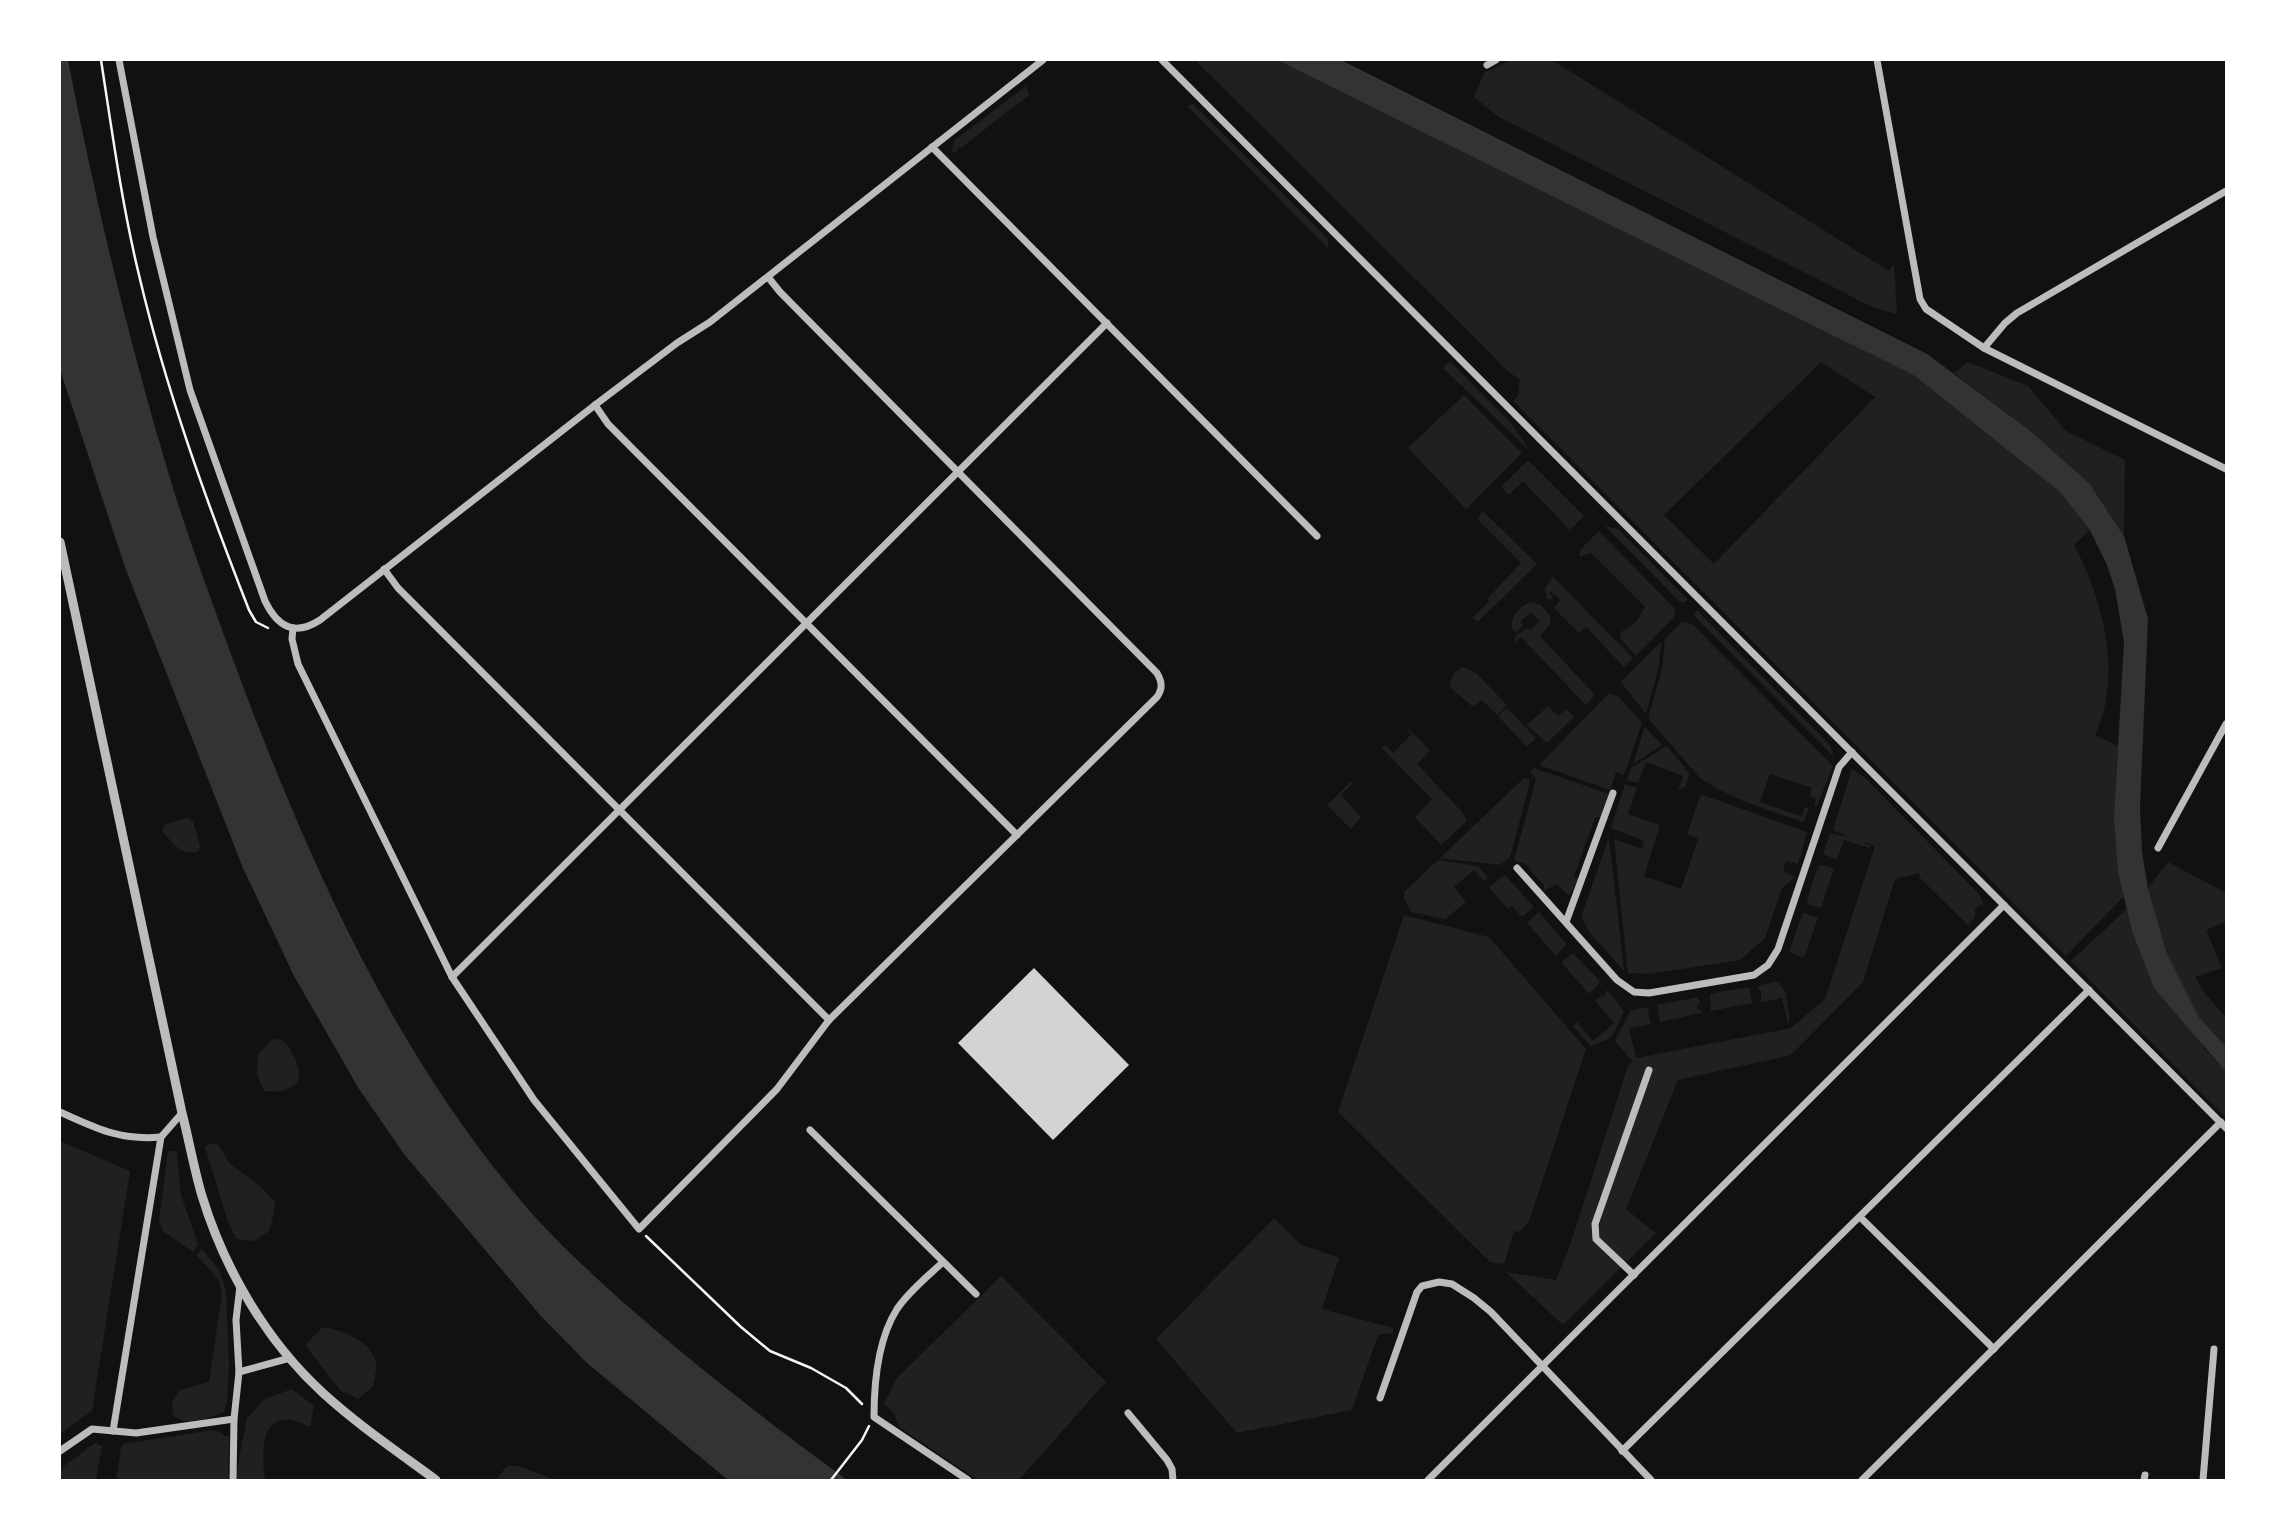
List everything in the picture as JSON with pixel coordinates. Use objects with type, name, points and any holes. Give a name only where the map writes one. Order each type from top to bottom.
[{"type":"street","points":[[119,60],[153,237],[191,390],[265,601],[275,619],[293,628],[310,626],[595,405],[677,343],[710,322],[1043,60]]},
{"type":"street","points":[[1162,60],[2224,1125],[1862,1480]]},
{"type":"street","points":[[1487,65],[1496,60]]},
{"type":"street","points":[[1877,60],[1921,303],[1984,348],[2227,469]]},
{"type":"street","points":[[932,147],[1317,536]]},
{"type":"street","points":[[1984,348],[2017,313],[2227,191]]},
{"type":"street","points":[[293,628],[292,639],[298,664],[452,977],[534,1100],[639,1229],[777,1089],[829,1020],[1157,697],[1162,683],[1157,673],[768,277]]},
{"type":"street","points":[[452,977],[1107,323]]},
{"type":"street","points":[[595,405],[608,424],[1017,835]]},
{"type":"street","points":[[60,542],[182,1113],[204,1203],[223,1254],[240,1286],[290,1358],[321,1391],[436,1480]]},
{"type":"street","points":[[384,569],[398,587],[619,811],[829,1020]]},
{"type":"street","points":[[2158,848],[2227,724]]},
{"type":"street","points":[[1517,868],[1617,980],[1634,992],[1655,993],[1754,975],[1768,965],[1778,949],[1839,767],[1852,752]]},
{"type":"street","points":[[1566,922],[1613,793]]},
{"type":"street","points":[[1428,1480],[2004,905]]},
{"type":"street","points":[[1622,1451],[2089,990]]},
{"type":"street","points":[[1634,1275],[1596,1239],[1595,1224],[1649,1070]]},
{"type":"street","points":[[60,1112],[113,1135],[133,1139],[161,1137]]},
{"type":"street","points":[[113,1431],[161,1137],[182,1113]]},
{"type":"street","points":[[810,1130],[976,1294]]},
{"type":"street","points":[[1860,1217],[1994,1349]]},
{"type":"street","points":[[943,1262],[897,1309],[886,1333],[875,1387],[874,1417],[968,1480]]},
{"type":"street","points":[[1380,1398],[1413,1301],[1422,1286],[1429,1283],[1452,1284],[1491,1312],[1651,1480]]},
{"type":"street","points":[[233,1480],[234,1419],[239,1372],[236,1320],[240,1286]]},
{"type":"street","points":[[2203,1480],[2214,1349]]},
{"type":"street","points":[[239,1372],[290,1358]]},
{"type":"street","points":[[1128,1413],[1167,1460],[1172,1469],[1173,1480]]},
{"type":"street","points":[[60,1451],[92,1429],[135,1433],[234,1419]]},
{"type":"path","points":[[639,1229],[762,1345],[846,1388],[874,1417]]},
{"type":"path","points":[[831,1480],[862,1440]]},
{"type":"shaded area","points":[[60,60],[68,60],[89,165],[126,320],[169,475],[197,559],[247,697],[300,827],[360,954],[393,1016],[429,1076],[469,1134],[512,1190],[552,1235],[609,1290],[678,1349],[847,1480],[728,1480],[587,1363],[540,1315],[404,1154],[359,1089],[294,976],[243,868],[126,570],[62,376]]},
{"type":"shaded area","points":[[1195,60],[1277,60],[1915,376],[2060,492],[2090,530],[2074,545],[2093,589],[2106,638],[2108,688],[2095,735],[2118,746],[2116,840],[2124,896],[2066,956],[1513,401],[1518,396],[1520,380]],"holes":[[[1821,362],[1875,397],[1714,564],[1664,515]]]},
{"type":"shaded area","points":[[1277,60],[1341,60],[1927,354],[2028,429],[2089,483],[2124,536],[2148,619],[2140,808],[2142,852],[2148,888],[2166,951],[2199,1017],[2226,1047],[2226,1072],[2154,988],[2132,931],[2118,872],[2114,817],[2124,642],[2115,589],[2107,565],[2090,530],[2060,492],[1915,376]]},
{"type":"shaded area","points":[[1511,60],[1552,60],[1889,271],[1894,264],[1897,314],[1874,308],[1499,117],[1474,97],[1484,73]]},
{"type":"shaded area","points":[[1026,86],[1029,95],[961,148],[959,146],[953,154],[955,140]]},
{"type":"shaded area","points":[[1193,104],[1327,238],[1329,249],[1187,106]]},
{"type":"shaded area","points":[[1450,361],[1511,423],[1531,452],[1443,368]]},
{"type":"shaded area","points":[[1968,362],[2028,386],[2066,431],[2125,460],[2124,536],[2089,483],[2028,429],[1954,373]]},
{"type":"shaded area","points":[[1464,395],[1522,453],[1466,509],[1408,448]]},
{"type":"shaded area","points":[[1528,460],[1584,516],[1570,530],[1523,481],[1509,495],[1501,487]]},
{"type":"shaded area","points":[[1481,512],[1537,564],[1478,622],[1472,618],[1521,563],[1478,520]]},
{"type":"shaded area","points":[[1605,526],[1618,529],[1688,600],[1683,603],[1679,601]]},
{"type":"shaded area","points":[[1599,531],[1676,610],[1673,618],[1636,656],[1620,638],[1621,632],[1636,622],[1645,607],[1591,553],[1579,557],[1581,549]]},
{"type":"shaded area","points":[[1553,577],[1633,658],[1624,667],[1586,627],[1579,633],[1554,608],[1560,600],[1556,595],[1550,600],[1547,599],[1545,588]]},
{"type":"shaded area","points":[[1531,602],[1541,605],[1550,616],[1550,624],[1540,636],[1595,695],[1586,705],[1521,637],[1513,644],[1516,636],[1526,628],[1530,631],[1539,621],[1531,612],[1520,622],[1523,625],[1516,633],[1512,629],[1517,612]]},
{"type":"shaded area","points":[[1697,610],[1830,745],[1834,757],[1696,618],[1694,613]]},
{"type":"shaded area","points":[[1682,622],[1692,624],[1833,766],[1817,806],[1814,805],[1816,799],[1809,797],[1812,788],[1770,774],[1760,802],[1801,816],[1805,807],[1809,808],[1804,822],[1737,798],[1700,778],[1648,718],[1662,669],[1665,638]]},
{"type":"shaded area","points":[[1661,642],[1659,666],[1646,714],[1621,682]]},
{"type":"shaded area","points":[[1463,667],[1476,673],[1507,705],[1497,715],[1482,700],[1473,707],[1450,687],[1453,675]]},
{"type":"shaded area","points":[[1609,693],[1619,697],[1642,723],[1624,775],[1616,772],[1610,790],[1539,765]]},
{"type":"shaded area","points":[[1548,706],[1558,716],[1566,709],[1574,717],[1547,743],[1527,725]]},
{"type":"shaded area","points":[[1507,708],[1536,738],[1527,747],[1498,716]]},
{"type":"shaded area","points":[[1404,725],[1430,750],[1417,764],[1463,813],[1467,821],[1441,845],[1415,817],[1432,799],[1381,747],[1385,745],[1393,753],[1411,735]]},
{"type":"shaded area","points":[[1644,729],[1662,745],[1633,764]]},
{"type":"shaded area","points":[[1667,746],[1690,774],[1685,787],[1678,790],[1683,776],[1646,762],[1638,783],[1627,780],[1631,768]]},
{"type":"shaded area","points":[[1534,768],[1609,794],[1601,817],[1595,818],[1574,876],[1579,880],[1569,896],[1556,884],[1544,891],[1544,885],[1524,863],[1514,861],[1536,779],[1530,772]]},
{"type":"shaded area","points":[[1852,769],[1865,778],[1977,892],[1983,906],[1980,904],[1975,909],[1975,917],[1968,925],[1919,877],[1920,873],[1895,879],[1863,982],[1791,1055],[1678,1080],[1626,1209],[1656,1233],[1563,1325],[1506,1272],[1556,1280],[1570,1245],[1628,1066],[1632,1061],[1615,1041],[1631,1010],[1647,1007],[1651,1024],[1629,1028],[1636,1058],[1791,1028],[1825,999],[1875,846],[1861,841],[1871,846],[1870,848],[1844,840],[1837,860],[1823,854],[1830,833],[1849,837],[1833,830]]},
{"type":"shaded area","points":[[1524,778],[1529,780],[1529,786],[1510,857],[1500,865],[1440,858]]},
{"type":"shaded area","points":[[1350,782],[1352,784],[1341,795],[1361,817],[1351,829],[1327,805]]},
{"type":"shaded area","points":[[1625,784],[1637,788],[1628,814],[1660,825],[1644,876],[1681,889],[1698,839],[1687,834],[1700,796],[1807,832],[1798,864],[1786,861],[1783,871],[1795,877],[1782,888],[1765,938],[1740,960],[1649,974],[1628,973],[1614,839],[1642,849],[1644,843],[1611,828]]},
{"type":"shaded area","points":[[187,818],[193,821],[200,846],[199,851],[193,853],[182,851],[162,831],[165,824]]},
{"type":"shaded area","points":[[1609,837],[1624,971],[1590,933],[1581,917]]},
{"type":"shaded area","points":[[1438,860],[1478,866],[1488,877],[1484,881],[1474,870],[1454,887],[1466,902],[1445,919],[1411,912],[1404,898],[1404,892]]},
{"type":"shaded area","points":[[2168,862],[2226,893],[2226,922],[2206,930],[2222,968],[2195,977],[2206,995],[2226,1017],[2226,1047],[2199,1017],[2166,951],[2148,888]]},
{"type":"shaded area","points":[[1818,866],[1834,868],[1821,908],[1809,905],[1807,900]]},
{"type":"shaded area","points":[[1505,875],[1534,907],[1522,917],[1512,906],[1508,909],[1489,887]]},
{"type":"shaded area","points":[[2127,909],[2132,931],[2205,1049],[2226,1072],[2226,1118],[2071,961]]},
{"type":"shaded area","points":[[1539,912],[1566,944],[1556,956],[1527,923]]},
{"type":"shaded area","points":[[1805,913],[1818,918],[1804,958],[1789,952]]},
{"type":"shaded area","points":[[1404,915],[1489,937],[1586,1049],[1529,1221],[1519,1232],[1514,1231],[1504,1264],[1490,1262],[1338,1112]]},
{"type":"shaded area","points":[[1573,953],[1599,980],[1599,984],[1589,994],[1561,962]]},
{"type":"shaded area","points":[[1779,983],[1786,993],[1790,1022],[1788,1024],[1782,998],[1761,1002],[1761,992],[1757,986]]},
{"type":"shaded area","points":[[1749,987],[1752,1003],[1711,1011],[1710,994]]},
{"type":"shaded area","points":[[1607,990],[1624,1011],[1611,1038],[1591,1046],[1573,1026],[1577,1022],[1593,1041],[1614,1023],[1595,1001],[1603,997]]},
{"type":"shaded area","points":[[1698,997],[1700,1004],[1697,1005],[1697,1010],[1701,1010],[1701,1013],[1660,1022],[1657,1005]]},
{"type":"shaded area","points":[[280,1039],[294,1057],[298,1067],[298,1081],[288,1089],[264,1091],[257,1074],[258,1054],[272,1040]]},
{"type":"shaded area","points":[[60,1141],[130,1171],[92,1411],[60,1434]]},
{"type":"shaded area","points":[[210,1143],[218,1145],[230,1164],[260,1186],[275,1202],[269,1231],[254,1241],[236,1239],[227,1219],[205,1147]]},
{"type":"shaded area","points":[[168,1151],[176,1151],[177,1154],[181,1195],[198,1244],[193,1252],[163,1231],[159,1221]]},
{"type":"shaded area","points":[[1274,1218],[1300,1244],[1339,1258],[1322,1309],[1393,1328],[1393,1333],[1378,1335],[1352,1410],[1237,1433],[1156,1339]]},
{"type":"shaded area","points":[[202,1249],[219,1270],[226,1290],[229,1365],[227,1402],[224,1412],[191,1421],[178,1419],[173,1415],[172,1402],[180,1390],[209,1382],[222,1293],[219,1280],[196,1255]]},
{"type":"shaded area","points":[[1001,1276],[1106,1382],[1019,1480],[978,1480],[899,1427],[894,1413],[884,1404],[897,1378]]},
{"type":"shaded area","points":[[323,1327],[355,1338],[373,1355],[376,1366],[373,1386],[358,1399],[340,1390],[305,1345]]},
{"type":"shaded area","points":[[292,1389],[314,1406],[310,1427],[294,1421],[282,1420],[274,1423],[268,1431],[263,1453],[265,1480],[235,1480],[247,1418],[265,1399]]},
{"type":"shaded area","points":[[213,1430],[228,1436],[229,1439],[228,1480],[116,1480],[124,1444]]},
{"type":"shaded area","points":[[95,1443],[102,1446],[96,1480],[60,1480],[60,1469]]},
{"type":"shaded area","points":[[508,1465],[522,1467],[555,1480],[495,1480]]},
{"type":"building","points":[[1034,968],[1129,1065],[1053,1140],[958,1043]]}]
